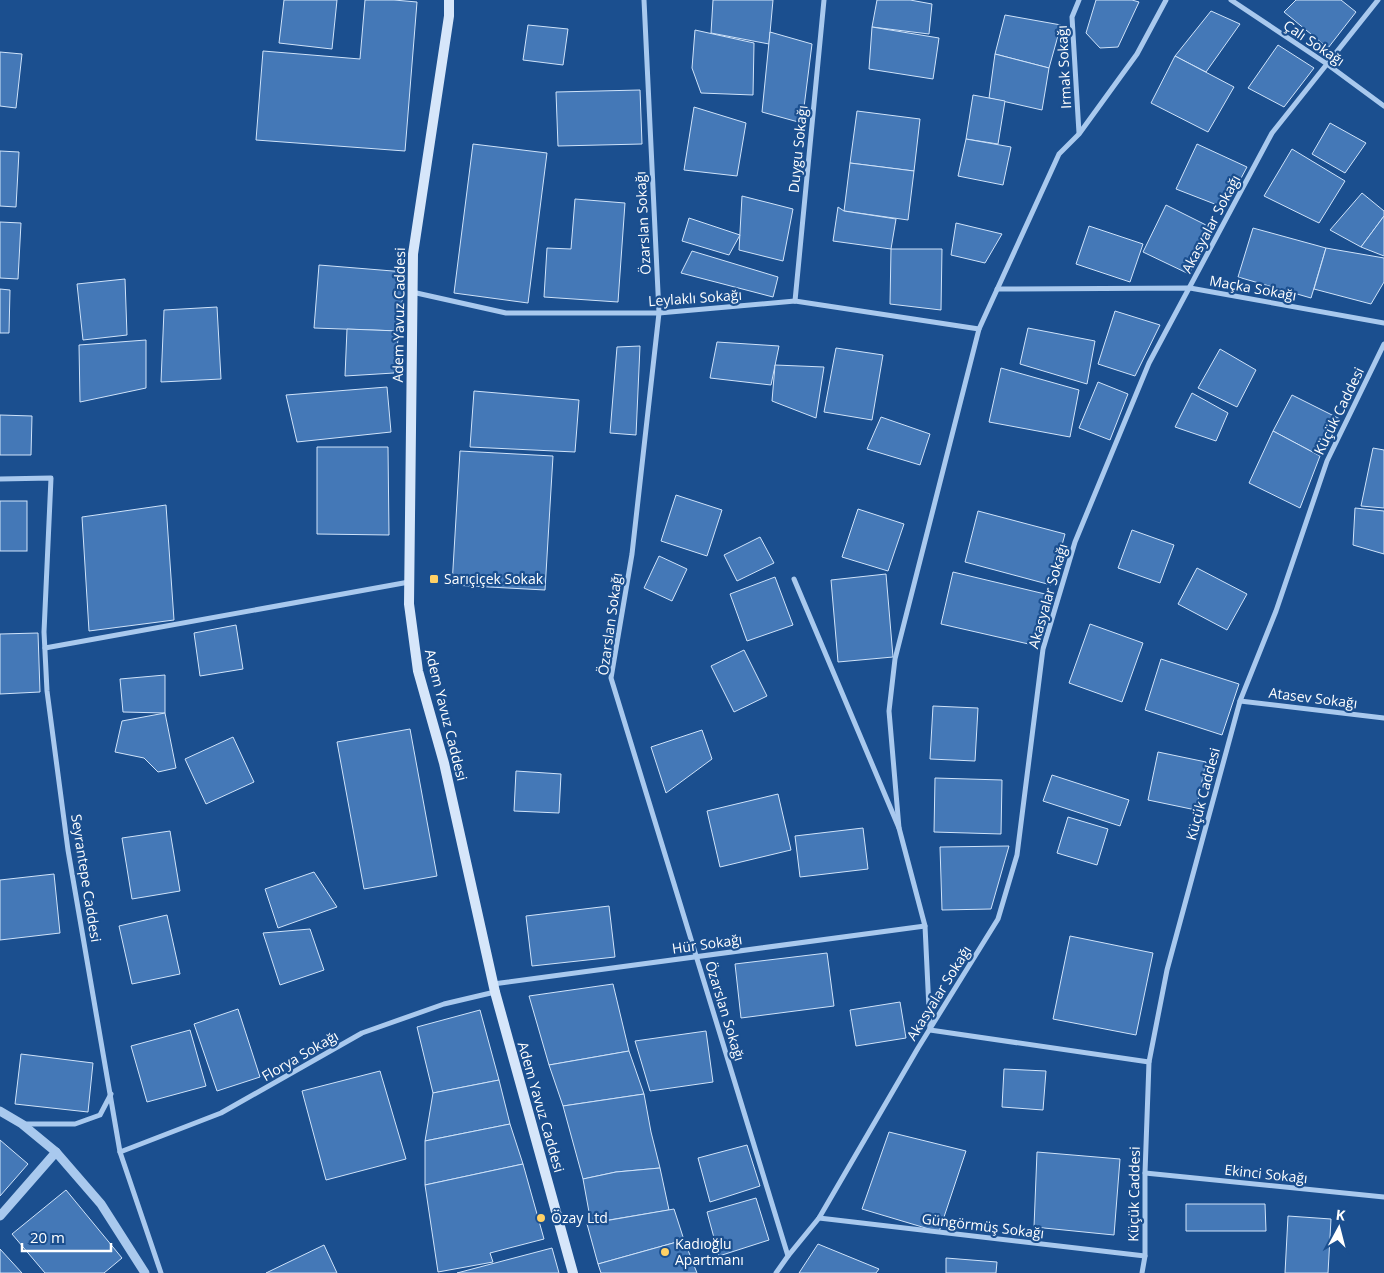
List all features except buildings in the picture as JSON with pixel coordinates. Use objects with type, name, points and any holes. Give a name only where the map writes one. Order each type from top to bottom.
[{"type":"main road","name":"Adem Yavuz Caddesi","points":[[449,0],[449,16],[413,254],[409,604],[418,671],[444,763],[494,988],[573,1273]]},
{"type":"street","name":"Özarslan Sokağı","points":[[644,0],[659,313],[632,554],[611,678],[788,1256]]},
{"type":"street","name":"Duygu Sokağı","points":[[795,301],[824,0]]},
{"type":"street","name":"Irmak Sokağı","points":[[1079,0],[1072,17],[1079,134]]},
{"type":"street","points":[[899,828],[889,711],[895,659],[979,330],[1059,154],[1079,134],[1137,54],[1166,0]]},
{"type":"street","name":"Çalı Sokağı","points":[[1232,0],[1327,64],[1384,106]]},
{"type":"street","name":"Akasyalar Sokağı","points":[[776,1273],[819,1218],[918,1048],[998,919],[1017,854],[1043,649],[1075,542],[1149,363],[1272,133],[1378,0]]},
{"type":"street","name":"Maçka Sokağı","points":[[997,289],[1190,288],[1384,323]]},
{"type":"street","name":"Leylaklı Sokağı","points":[[412,292],[506,313],[659,313],[795,301],[979,330]]},
{"type":"street","name":"Küçük Caddesi","points":[[1142,1273],[1145,1256],[1145,1173],[1149,1062],[1167,970],[1240,701],[1276,611],[1327,461],[1384,344]]},
{"type":"street","name":"Seyrantepe Caddesi","points":[[0,479],[51,478],[44,632],[47,691],[68,850],[120,1152],[161,1273]]},
{"type":"street","points":[[794,579],[899,828],[925,926],[930,1030],[1149,1062]]},
{"type":"street","points":[[45,648],[410,582]]},
{"type":"street","name":"Atasev Sokağı","points":[[1240,701],[1384,718]]},
{"type":"street","name":"Hür Sokağı","points":[[494,988],[696,957],[925,926]]},
{"type":"street","name":"Florya Sokağı","points":[[120,1152],[221,1113],[362,1033],[494,988]]},
{"type":"street","points":[[22,1124],[75,1124],[100,1115],[111,1094]]},
{"type":"street","points":[[0,1111],[22,1124],[56,1152],[101,1204],[145,1273]]},
{"type":"street","points":[[0,1216],[56,1152]]},
{"type":"street","name":"Ekinci Sokağı","points":[[1145,1173],[1384,1197]]},
{"type":"street","name":"Güngörmüş Sokağı","points":[[819,1218],[1145,1256]]},
{"type":"place","name":"Sarıçiçek Sokak","points":[[434,579]]},
{"type":"place","name":"Özay Ltd","points":[[541,1218]]},
{"type":"place","name":"Kadıoğlu Apartmanı","points":[[665,1252]]}]
